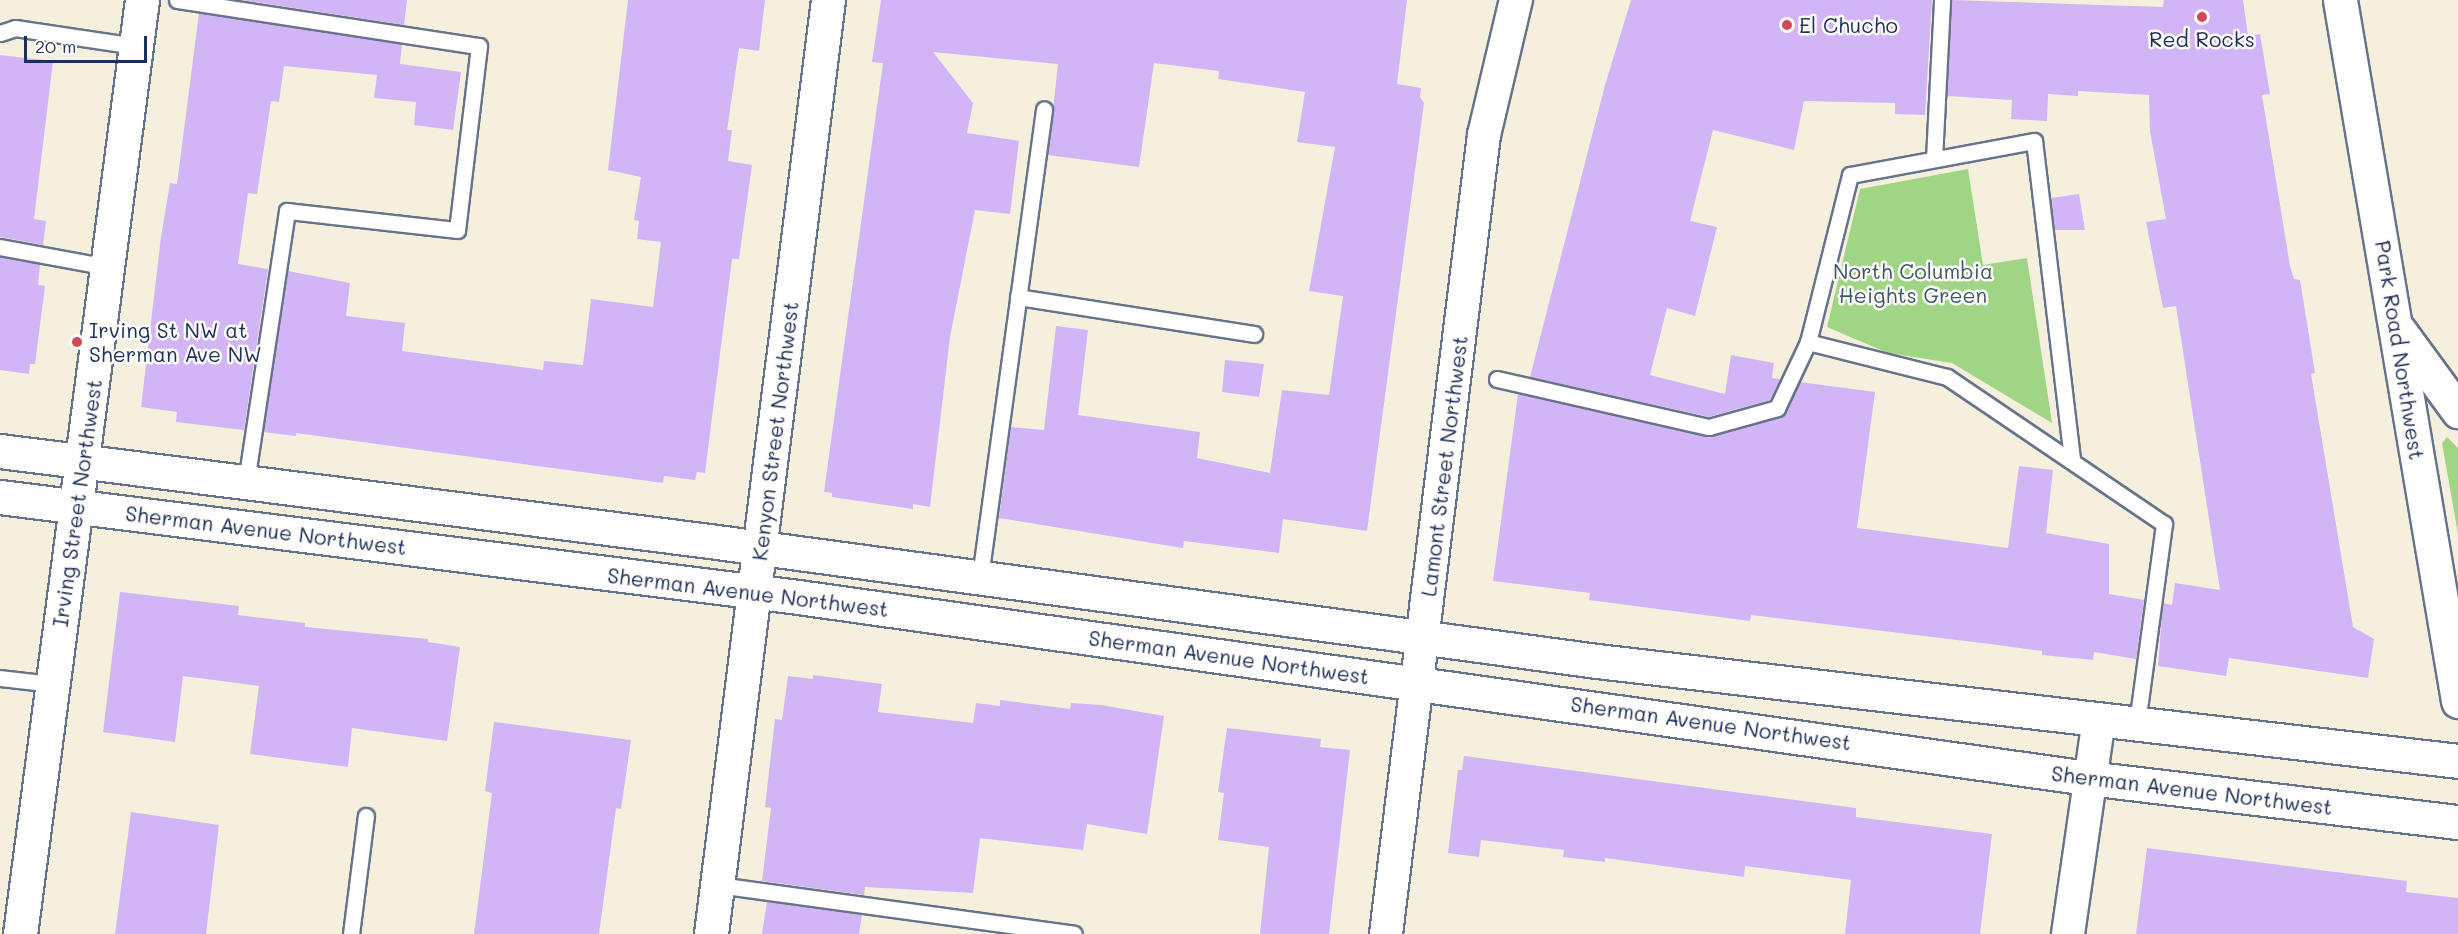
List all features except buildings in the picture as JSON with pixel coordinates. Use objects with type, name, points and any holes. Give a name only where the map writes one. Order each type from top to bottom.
[{"type":"main road","name":"Irving Street Northwest","points":[[20,934],[142,0]]},
{"type":"main road","name":"Kenyon Street Northwest","points":[[711,934],[762,548],[828,0]]},
{"type":"main road","name":"Park Road Northwest","points":[[2340,0],[2398,328],[2458,701]]},
{"type":"main road","points":[[2398,328],[2458,411]]},
{"type":"main road","name":"Sherman Avenue Northwest","points":[[0,451],[762,548],[1423,637],[2137,725],[2458,761]]},
{"type":"main road","name":"Sherman Avenue Northwest","points":[[0,497],[756,592],[2088,778],[2458,821]]},
{"type":"street","name":"Lamont Street Northwest","points":[[1386,934],[1484,135],[1516,0]]},
{"type":"street","points":[[2068,934],[2088,778],[2099,720]]},
{"type":"lane","points":[[177,0],[479,46],[457,230],[287,211],[246,483]]},
{"type":"lane","points":[[1934,159],[1942,0]]},
{"type":"lane","points":[[0,33],[15,28],[136,46]]},
{"type":"lane","points":[[980,577],[1044,109]]},
{"type":"lane","points":[[1497,379],[1708,427],[1777,408],[1809,342],[1850,175],[2034,141],[2072,459]]},
{"type":"lane","points":[[0,247],[108,267]]},
{"type":"lane","points":[[1018,297],[1254,334]]},
{"type":"lane","points":[[1809,342],[1947,377],[2072,459],[2164,524],[2137,725]]},
{"type":"lane","points":[[0,678],[53,684]]},
{"type":"lane","points":[[351,934],[366,816]]},
{"type":"lane","points":[[718,885],[1046,932],[1074,934]]},
{"type":"green space","name":"North Columbia Heights Green","points":[[1968,169],[1983,265],[2027,258],[2052,423],[1952,363],[1888,353],[1827,327],[1860,189]]},
{"type":"green space","points":[[2447,437],[2458,448],[2458,534],[2442,443]]},
{"type":"place","name":"Red Rocks","points":[[2202,17]]},
{"type":"place","name":"El Chucho","points":[[1787,25]]},
{"type":"place","name":"Irving St NW at Sherman Ave NW","points":[[77,342]]}]
